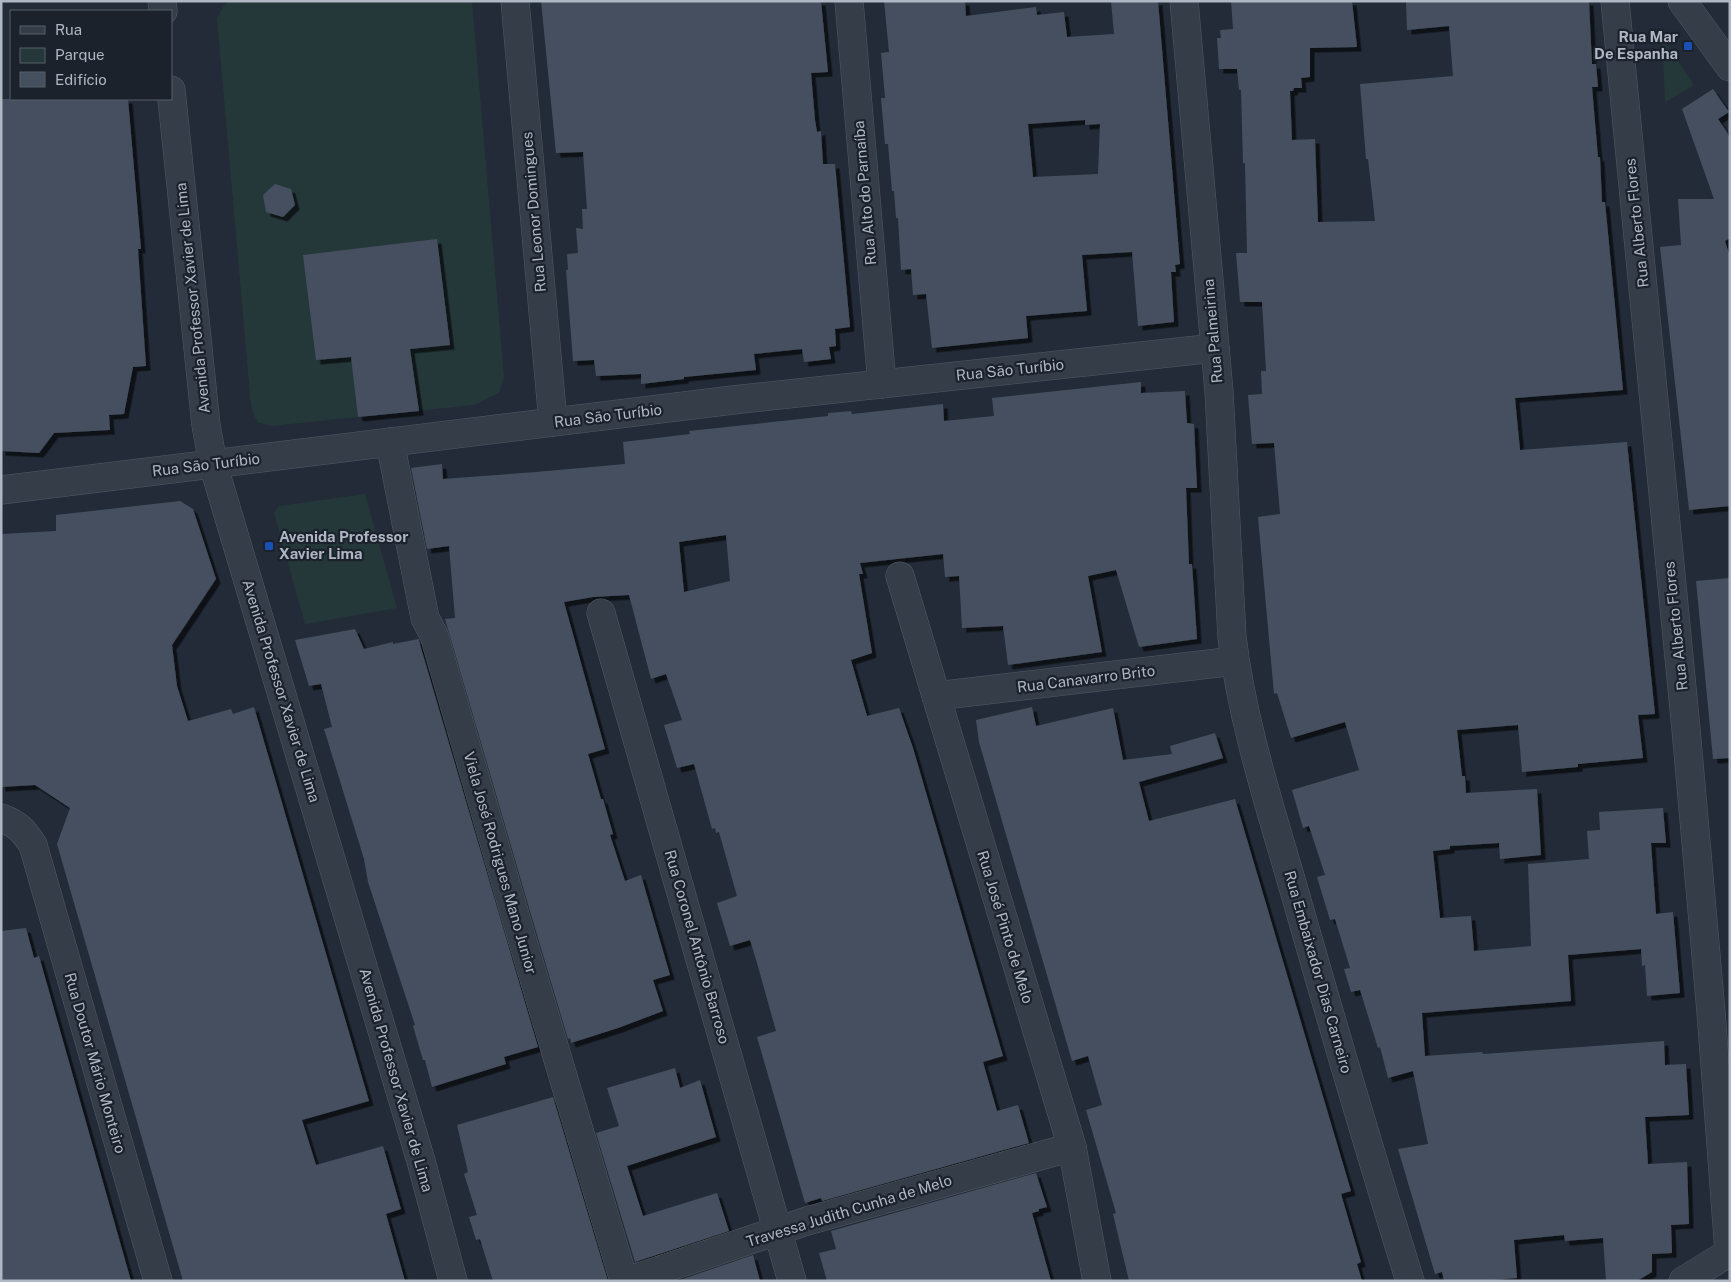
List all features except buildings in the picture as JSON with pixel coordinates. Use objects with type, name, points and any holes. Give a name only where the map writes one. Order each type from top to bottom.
[{"type":"street","name":"Rua Leonor Domingues","points":[[515,1],[553,422]]},
{"type":"street","name":"Rua Alto do Parnaíba","points":[[849,1],[882,384]]},
{"type":"street","name":"Rua Palmeirina","points":[[1184,1],[1215,348],[1235,661]]},
{"type":"street","name":"Rua Alberto Flores","points":[[1615,1],[1686,729],[1730,1252]]},
{"type":"street","points":[[1682,1],[1730,67]]},
{"type":"street","name":"Avenida Professor Xavier de Lima","points":[[172,100],[206,425],[213,464],[421,1161],[453,1281]]},
{"type":"street","name":"Rua São Turíbio","points":[[1,490],[732,400],[1215,348]]},
{"type":"street","name":"Viela José Rodrigues Mano Junior","points":[[390,442],[426,618],[434,635],[625,1281]]},
{"type":"street","name":"Rua José Pinto de Melo","points":[[900,576],[1072,1147],[1097,1281]]},
{"type":"street","name":"Rua Coronel Antônio Barroso","points":[[600,613],[792,1281]]},
{"type":"street","name":"Rua Canavarro Brito","points":[[936,696],[1235,661]]},
{"type":"street","name":"Rua Embaixador Dias Carneiro","points":[[1235,661],[1248,722],[1268,799],[1329,1012],[1410,1281]]},
{"type":"street","name":"Rua Doutor Mário Monteiro","points":[[1,818],[14,822],[33,845],[158,1281]]},
{"type":"street","name":"Travessa Judith Cunha de Melo","points":[[625,1281],[807,1221],[1072,1147]]},
{"type":"street","points":[[1683,1281],[1730,1252]]},
{"type":"green space","points":[[232,1],[472,1],[504,378],[499,393],[474,405],[271,426],[257,422],[251,406],[217,18],[224,5]]},
{"type":"green space","points":[[1662,37],[1694,85],[1665,102]]},
{"type":"green space","points":[[365,494],[397,608],[305,624],[274,513],[279,506]]},
{"type":"place","name":"Rua Mar De Espanha","points":[[1688,46]]},
{"type":"place","name":"Avenida Professor Xavier Lima","points":[[269,546]]}]
